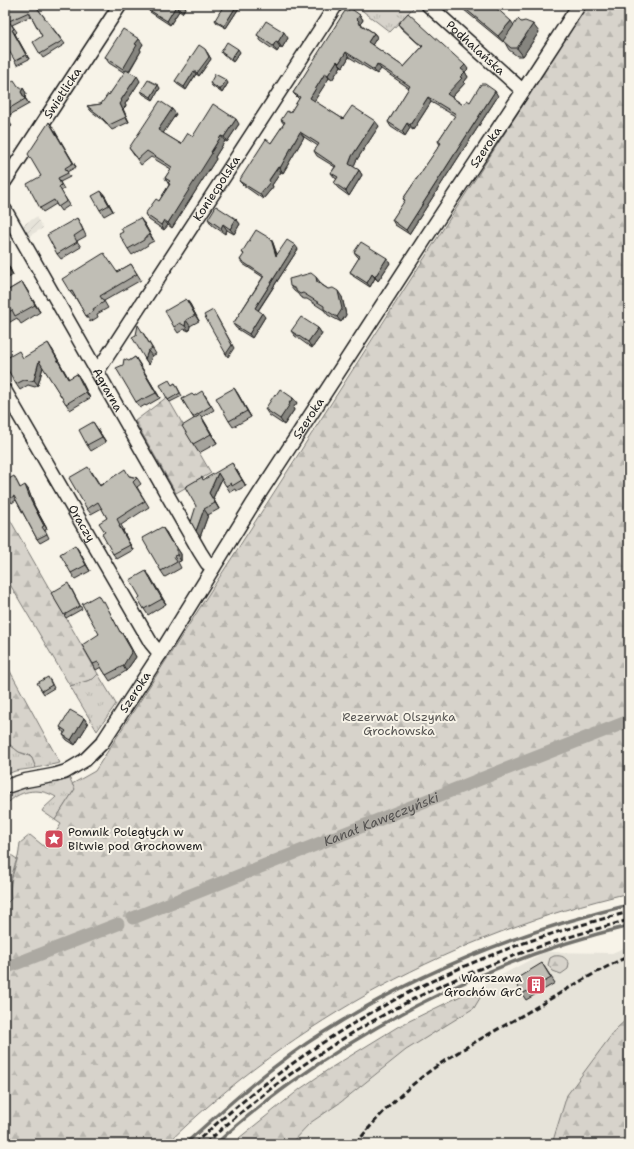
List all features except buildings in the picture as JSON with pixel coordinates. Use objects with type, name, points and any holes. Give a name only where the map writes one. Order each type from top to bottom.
[{"type":"street","name":"Świetlicka","points":[[5,181],[120,5]]},
{"type":"street","name":"Koniecpolska","points":[[97,372],[336,5]]},
{"type":"street","name":"Podhalańska","points":[[428,5],[524,91]]},
{"type":"street","name":"Szeroka","points":[[5,787],[23,781],[59,774],[74,767],[90,756],[102,743],[160,654],[254,502],[579,5]]},
{"type":"street","name":"Agrarna","points":[[5,210],[200,552],[207,563],[213,568]]},
{"type":"street","name":"Oraczy","points":[[5,391],[151,644],[160,654]]},
{"type":"shaded area","points":[[36,217],[43,228],[29,236],[23,225]]},
{"type":"shaded area","points":[[629,946],[629,1144],[290,1144],[310,1123],[341,1102],[406,1050],[468,1011],[477,988],[545,952],[612,953]]},
{"type":"green space","points":[[355,5],[412,5],[414,7],[390,32]]},
{"type":"green space","name":"Rezerwat Olszynka Grochowska","points":[[587,5],[629,5],[629,893],[565,910],[502,932],[440,957],[381,987],[323,1021],[268,1058],[216,1099],[167,1144],[5,1144],[5,905],[11,899],[11,883],[20,843],[30,835],[46,848],[61,824],[55,820],[75,789],[72,784],[95,771]]},
{"type":"green space","points":[[167,397],[211,473],[176,493],[135,421]]},
{"type":"green space","points":[[5,511],[98,674],[93,679],[70,686],[5,576]]},
{"type":"green space","points":[[5,662],[60,763],[36,768],[32,758],[29,755],[19,752],[5,741]]},
{"type":"green space","points":[[98,674],[116,704],[97,731],[70,686],[93,679]]},
{"type":"green space","points":[[5,741],[19,752],[32,758],[36,768],[15,771],[5,775]]},
{"type":"green space","points":[[70,779],[75,789],[55,820],[42,811],[56,797],[50,794],[32,791],[20,794],[9,802],[5,799],[5,794],[13,791]]},
{"type":"green space","points":[[5,847],[11,855],[17,859],[11,879],[11,899],[5,905]]},
{"type":"green space","points":[[554,956],[563,957],[569,963],[568,969],[561,974],[553,971],[548,965],[550,958]]},
{"type":"green space","points":[[477,988],[480,998],[474,1008],[406,1050],[341,1102],[310,1123],[290,1144],[245,1144],[239,1138],[300,1089],[329,1069],[399,1026]]},
{"type":"green space","points":[[629,1017],[629,1144],[552,1144],[567,1095],[616,1029]]},
{"type":"waterway","name":"Kanał Kawęczyński","points":[[133,918],[629,721]]},
{"type":"waterway","points":[[185,1144],[235,1099],[287,1057],[324,1032],[396,990],[433,972],[509,941],[588,915],[629,905]]},
{"type":"waterway","name":"Kanał Kawęczyński","points":[[5,968],[118,924]]},
{"type":"waterway","points":[[216,1144],[252,1112],[291,1083],[369,1032],[410,1009],[452,988],[539,952],[629,926]]},
{"type":"railway","points":[[194,1144],[259,1088],[329,1038],[404,995],[442,976],[518,945],[573,927],[629,912]]},
{"type":"railway","points":[[205,1144],[239,1114],[310,1060],[386,1014],[466,974],[538,947],[629,920]]},
{"type":"railway","points":[[356,1144],[395,1100],[422,1077],[447,1059],[578,983],[629,956]]},
{"type":"place","name":"Pomnik Poległych w Bitwie pod Grochowem","points":[[54,839]]},
{"type":"place","name":"Warszawa Grochów GrC","points":[[536,985]]}]
